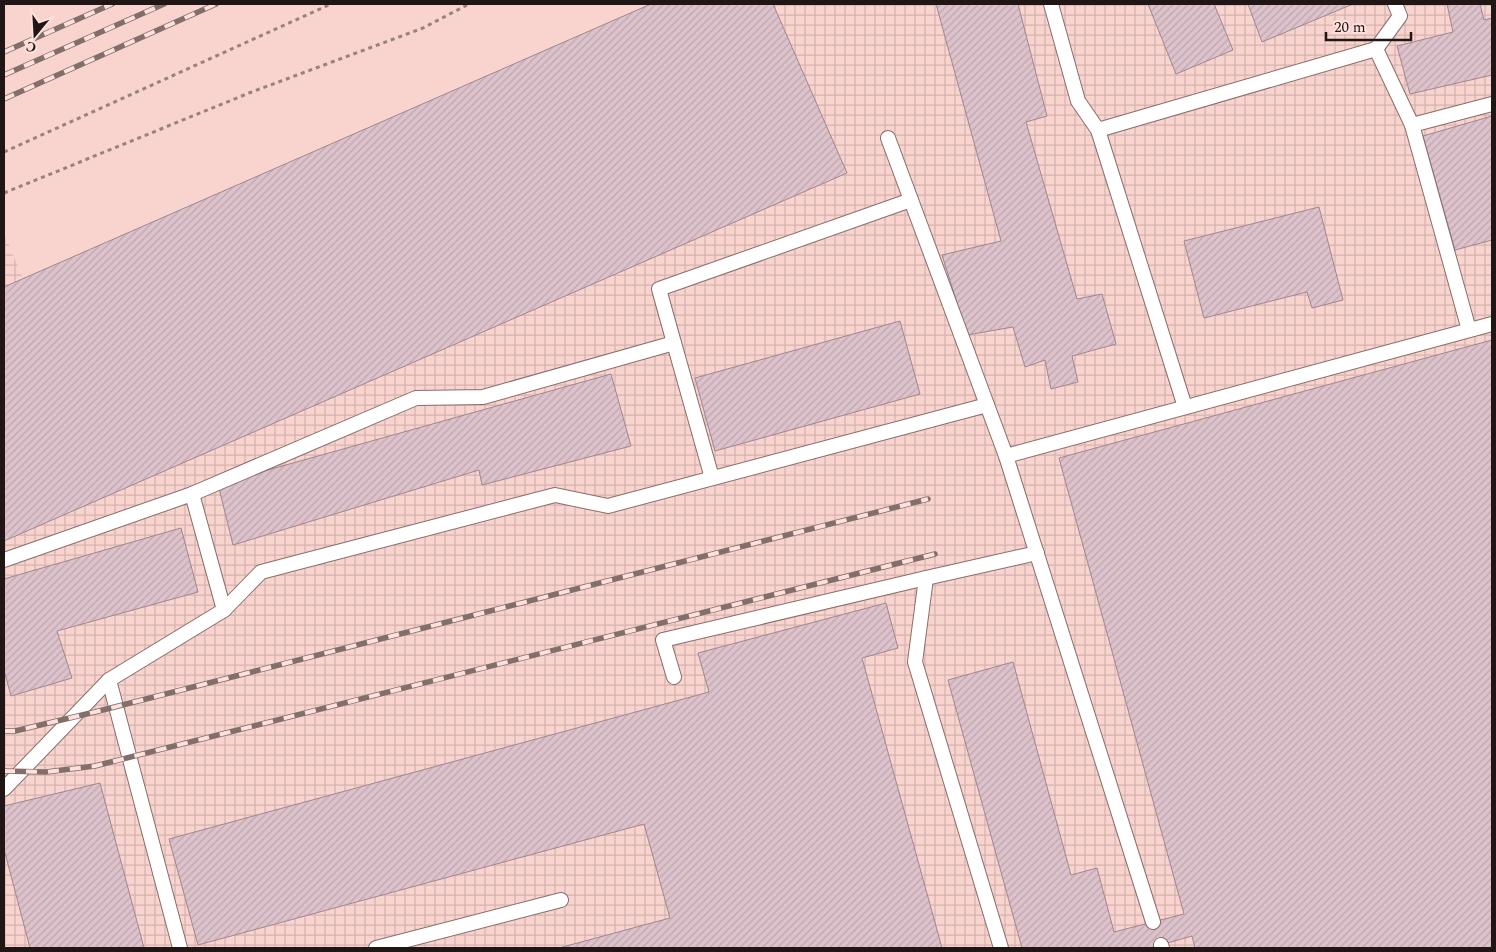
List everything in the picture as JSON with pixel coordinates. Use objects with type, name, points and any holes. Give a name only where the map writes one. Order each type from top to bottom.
[{"type":"lane","points":[[1050,4],[1078,101],[1098,130],[1185,407]]},
{"type":"lane","points":[[1098,130],[1376,49],[1400,16],[1395,4]]},
{"type":"lane","points":[[1376,49],[1412,125],[1469,330]]},
{"type":"lane","points":[[1412,125],[1492,104]]},
{"type":"lane","points":[[888,138],[1006,456],[1153,922]]},
{"type":"lane","points":[[712,478],[659,289],[911,200]]},
{"type":"lane","points":[[1006,456],[1492,324]]},
{"type":"lane","points":[[4,560],[192,494],[416,398],[483,397],[674,343]]},
{"type":"lane","points":[[4,789],[109,680],[224,610],[261,572],[555,495],[608,506],[987,405]]},
{"type":"lane","points":[[192,494],[224,610]]},
{"type":"lane","points":[[674,677],[663,640],[1037,553]]},
{"type":"lane","points":[[926,578],[915,662],[1001,948]]},
{"type":"lane","points":[[109,680],[180,948]]},
{"type":"lane","points":[[376,948],[561,900]]},
{"type":"path","points":[[4,152],[331,4]]},
{"type":"path","points":[[4,193],[249,92],[423,28],[470,4]]},
{"type":"shaded area","points":[[4,4],[651,4],[23,278],[4,233]]},
{"type":"shaded area","points":[[651,4],[1492,4],[1492,948],[4,948],[4,233],[23,278]]},
{"type":"building","points":[[651,4],[773,4],[847,173],[4,541],[4,287]]},
{"type":"building","points":[[936,4],[1018,4],[1047,116],[1026,122],[1077,299],[1102,294],[1116,344],[1072,356],[1078,382],[1051,389],[1045,360],[1025,367],[1013,327],[967,335],[942,255],[1001,241]]},
{"type":"building","points":[[1148,4],[1214,4],[1233,50],[1176,74]]},
{"type":"building","points":[[1248,4],[1353,4],[1262,42]]},
{"type":"building","points":[[1447,4],[1480,4],[1484,20],[1492,18],[1492,75],[1410,94],[1397,46],[1453,32]]},
{"type":"building","points":[[1492,116],[1492,240],[1455,250],[1423,136]]},
{"type":"building","points":[[1319,207],[1343,300],[1312,308],[1307,292],[1204,318],[1184,241]]},
{"type":"building","points":[[900,321],[920,394],[715,451],[695,378]]},
{"type":"building","points":[[1492,340],[1492,948],[1195,948],[1192,936],[1150,948],[1022,948],[948,680],[1013,662],[1071,875],[1097,868],[1114,932],[1184,914],[1059,458]]},
{"type":"building","points":[[611,374],[631,446],[482,485],[479,470],[233,545],[218,484]]},
{"type":"building","points":[[181,528],[198,592],[57,631],[72,678],[11,696],[4,670],[4,579]]},
{"type":"building","points":[[886,603],[898,648],[862,658],[942,948],[559,948],[670,918],[644,824],[198,945],[169,839],[709,692],[698,653]]},
{"type":"building","points":[[100,783],[144,948],[30,948],[4,849],[4,806]]},
{"type":"railway","points":[[4,52],[112,4]]},
{"type":"railway","points":[[4,75],[164,4]]},
{"type":"railway","points":[[4,99],[216,4]]},
{"type":"railway","points":[[4,731],[15,731],[99,711],[928,499]]},
{"type":"railway","points":[[4,771],[46,772],[95,766],[935,554]]}]
